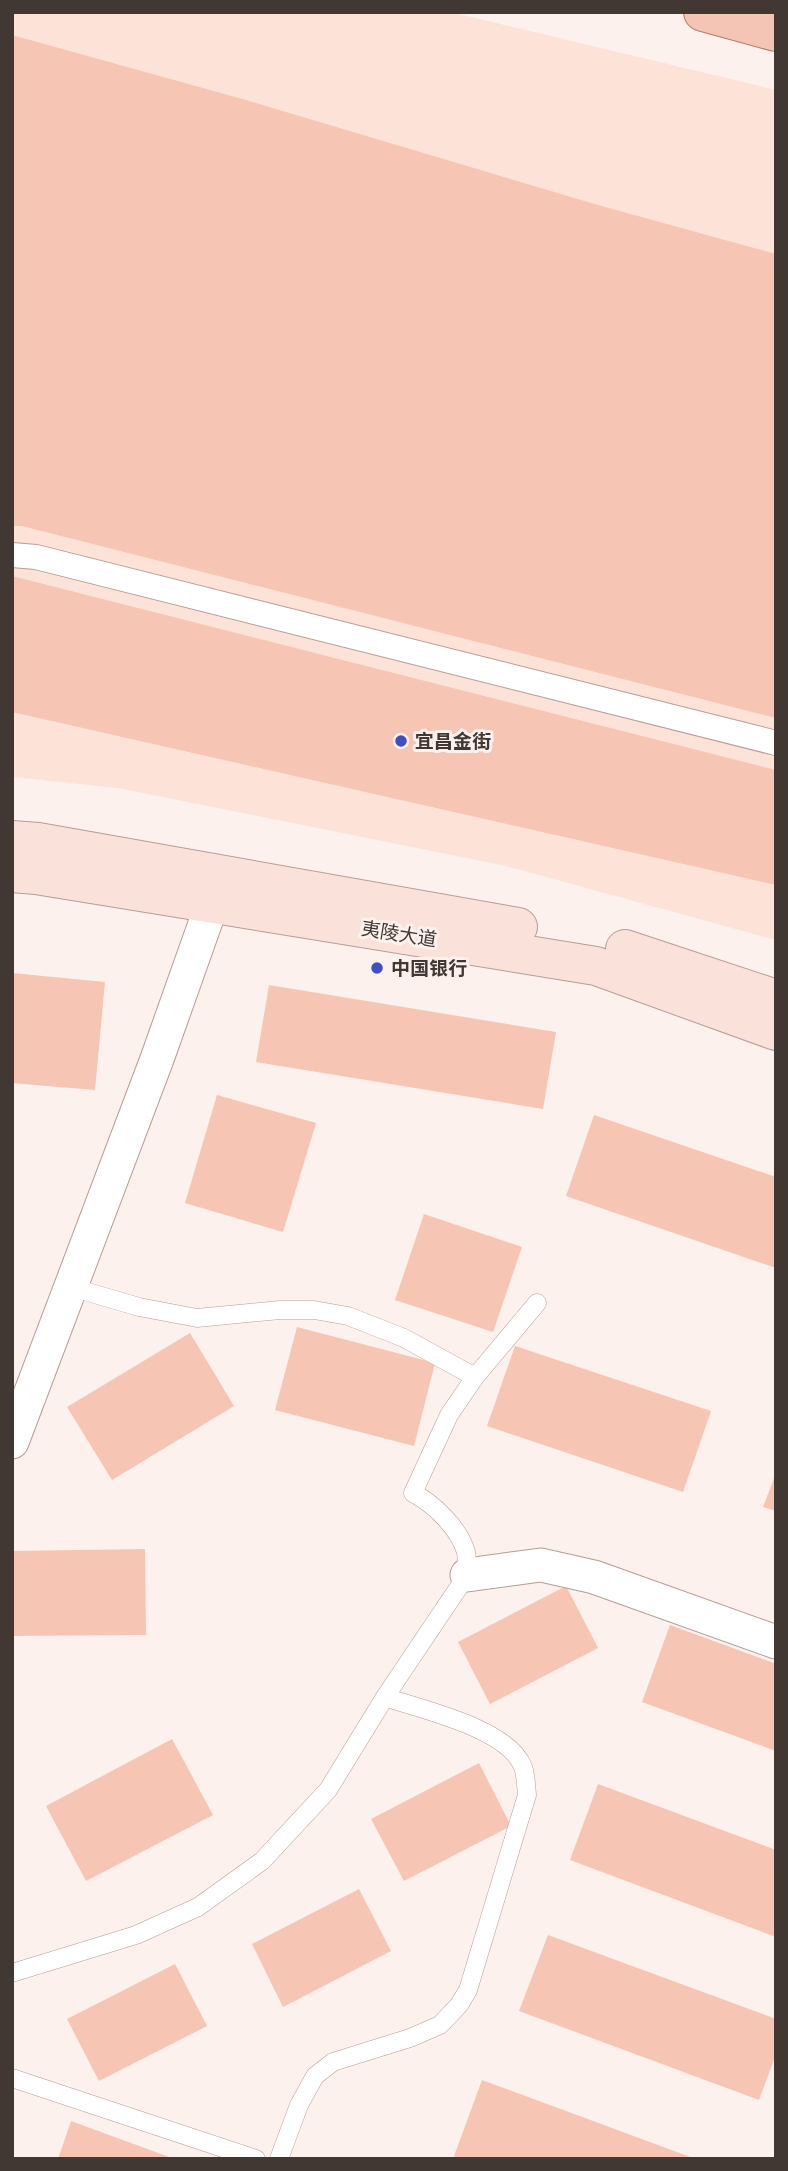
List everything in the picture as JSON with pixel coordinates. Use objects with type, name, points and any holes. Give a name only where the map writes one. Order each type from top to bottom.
[{"type":"main road","points":[[703,12],[776,32]]},
{"type":"main road","name":"夷陵大道","points":[[12,840],[38,842],[602,942],[776,999]]},
{"type":"main road","name":"夷陵大道","points":[[12,873],[596,966],[776,1031]]},
{"type":"street","points":[[12,555],[36,557],[776,743]]},
{"type":"street","points":[[12,1442],[157,1059],[212,904]]},
{"type":"street","points":[[467,1575],[541,1565],[594,1577],[776,1642]]},
{"type":"lane","points":[[71,1286],[139,1307],[197,1318],[280,1310],[314,1310],[348,1316],[404,1338],[475,1377]]},
{"type":"lane","points":[[12,1973],[136,1935],[198,1907],[262,1861],[328,1790],[385,1697],[467,1575],[466,1551],[451,1525],[423,1498],[413,1493],[449,1415],[475,1377],[537,1303]]},
{"type":"lane","points":[[279,2159],[299,2105],[315,2076],[333,2062],[410,2038],[440,2025],[459,2005],[468,1990],[527,1795],[523,1767],[506,1744],[486,1732],[385,1697]]},
{"type":"lane","points":[[12,2078],[256,2159]]},
{"type":"shaded area","points":[[12,12],[451,12],[776,90],[776,940],[506,866],[118,788],[12,777]]},
{"type":"building","points":[[12,35],[776,254],[776,718],[22,526],[12,526]]},
{"type":"building","name":"宜昌金街","points":[[12,576],[776,770],[776,885],[12,712]]},
{"type":"building","points":[[12,973],[105,982],[95,1090],[12,1083]]},
{"type":"building","points":[[269,985],[556,1032],[543,1109],[256,1062]]},
{"type":"building","points":[[217,1095],[316,1123],[283,1232],[185,1203]]},
{"type":"building","points":[[594,1115],[776,1177],[776,1268],[566,1196]]},
{"type":"building","points":[[424,1214],[522,1247],[493,1332],[395,1300]]},
{"type":"building","points":[[297,1327],[435,1363],[414,1446],[275,1410]]},
{"type":"building","points":[[190,1333],[234,1406],[112,1480],[67,1407]]},
{"type":"building","points":[[515,1346],[711,1411],[683,1492],[487,1426]]},
{"type":"building","points":[[776,1473],[776,1511],[763,1507]]},
{"type":"building","points":[[145,1549],[146,1635],[12,1636],[12,1551]]},
{"type":"building","points":[[566,1586],[598,1648],[490,1704],[458,1642]]},
{"type":"building","points":[[670,1625],[776,1664],[776,1751],[642,1702]]},
{"type":"building","points":[[172,1739],[213,1815],[86,1881],[46,1806]]},
{"type":"building","points":[[479,1763],[511,1826],[404,1881],[371,1819]]},
{"type":"building","points":[[598,1784],[776,1850],[776,1937],[570,1860]]},
{"type":"building","points":[[359,1889],[391,1951],[283,2007],[252,1944]]},
{"type":"building","points":[[548,1935],[776,2019],[776,2054],[759,2100],[519,2011]]},
{"type":"building","points":[[175,1964],[207,2026],[99,2081],[67,2019]]},
{"type":"building","points":[[482,2080],[693,2159],[460,2159],[454,2156]]},
{"type":"building","points":[[71,2121],[172,2158],[172,2159],[58,2159]]},
{"type":"place","name":"宜昌金街","points":[[401,741]]},
{"type":"place","name":"中国银行","points":[[377,968]]}]
